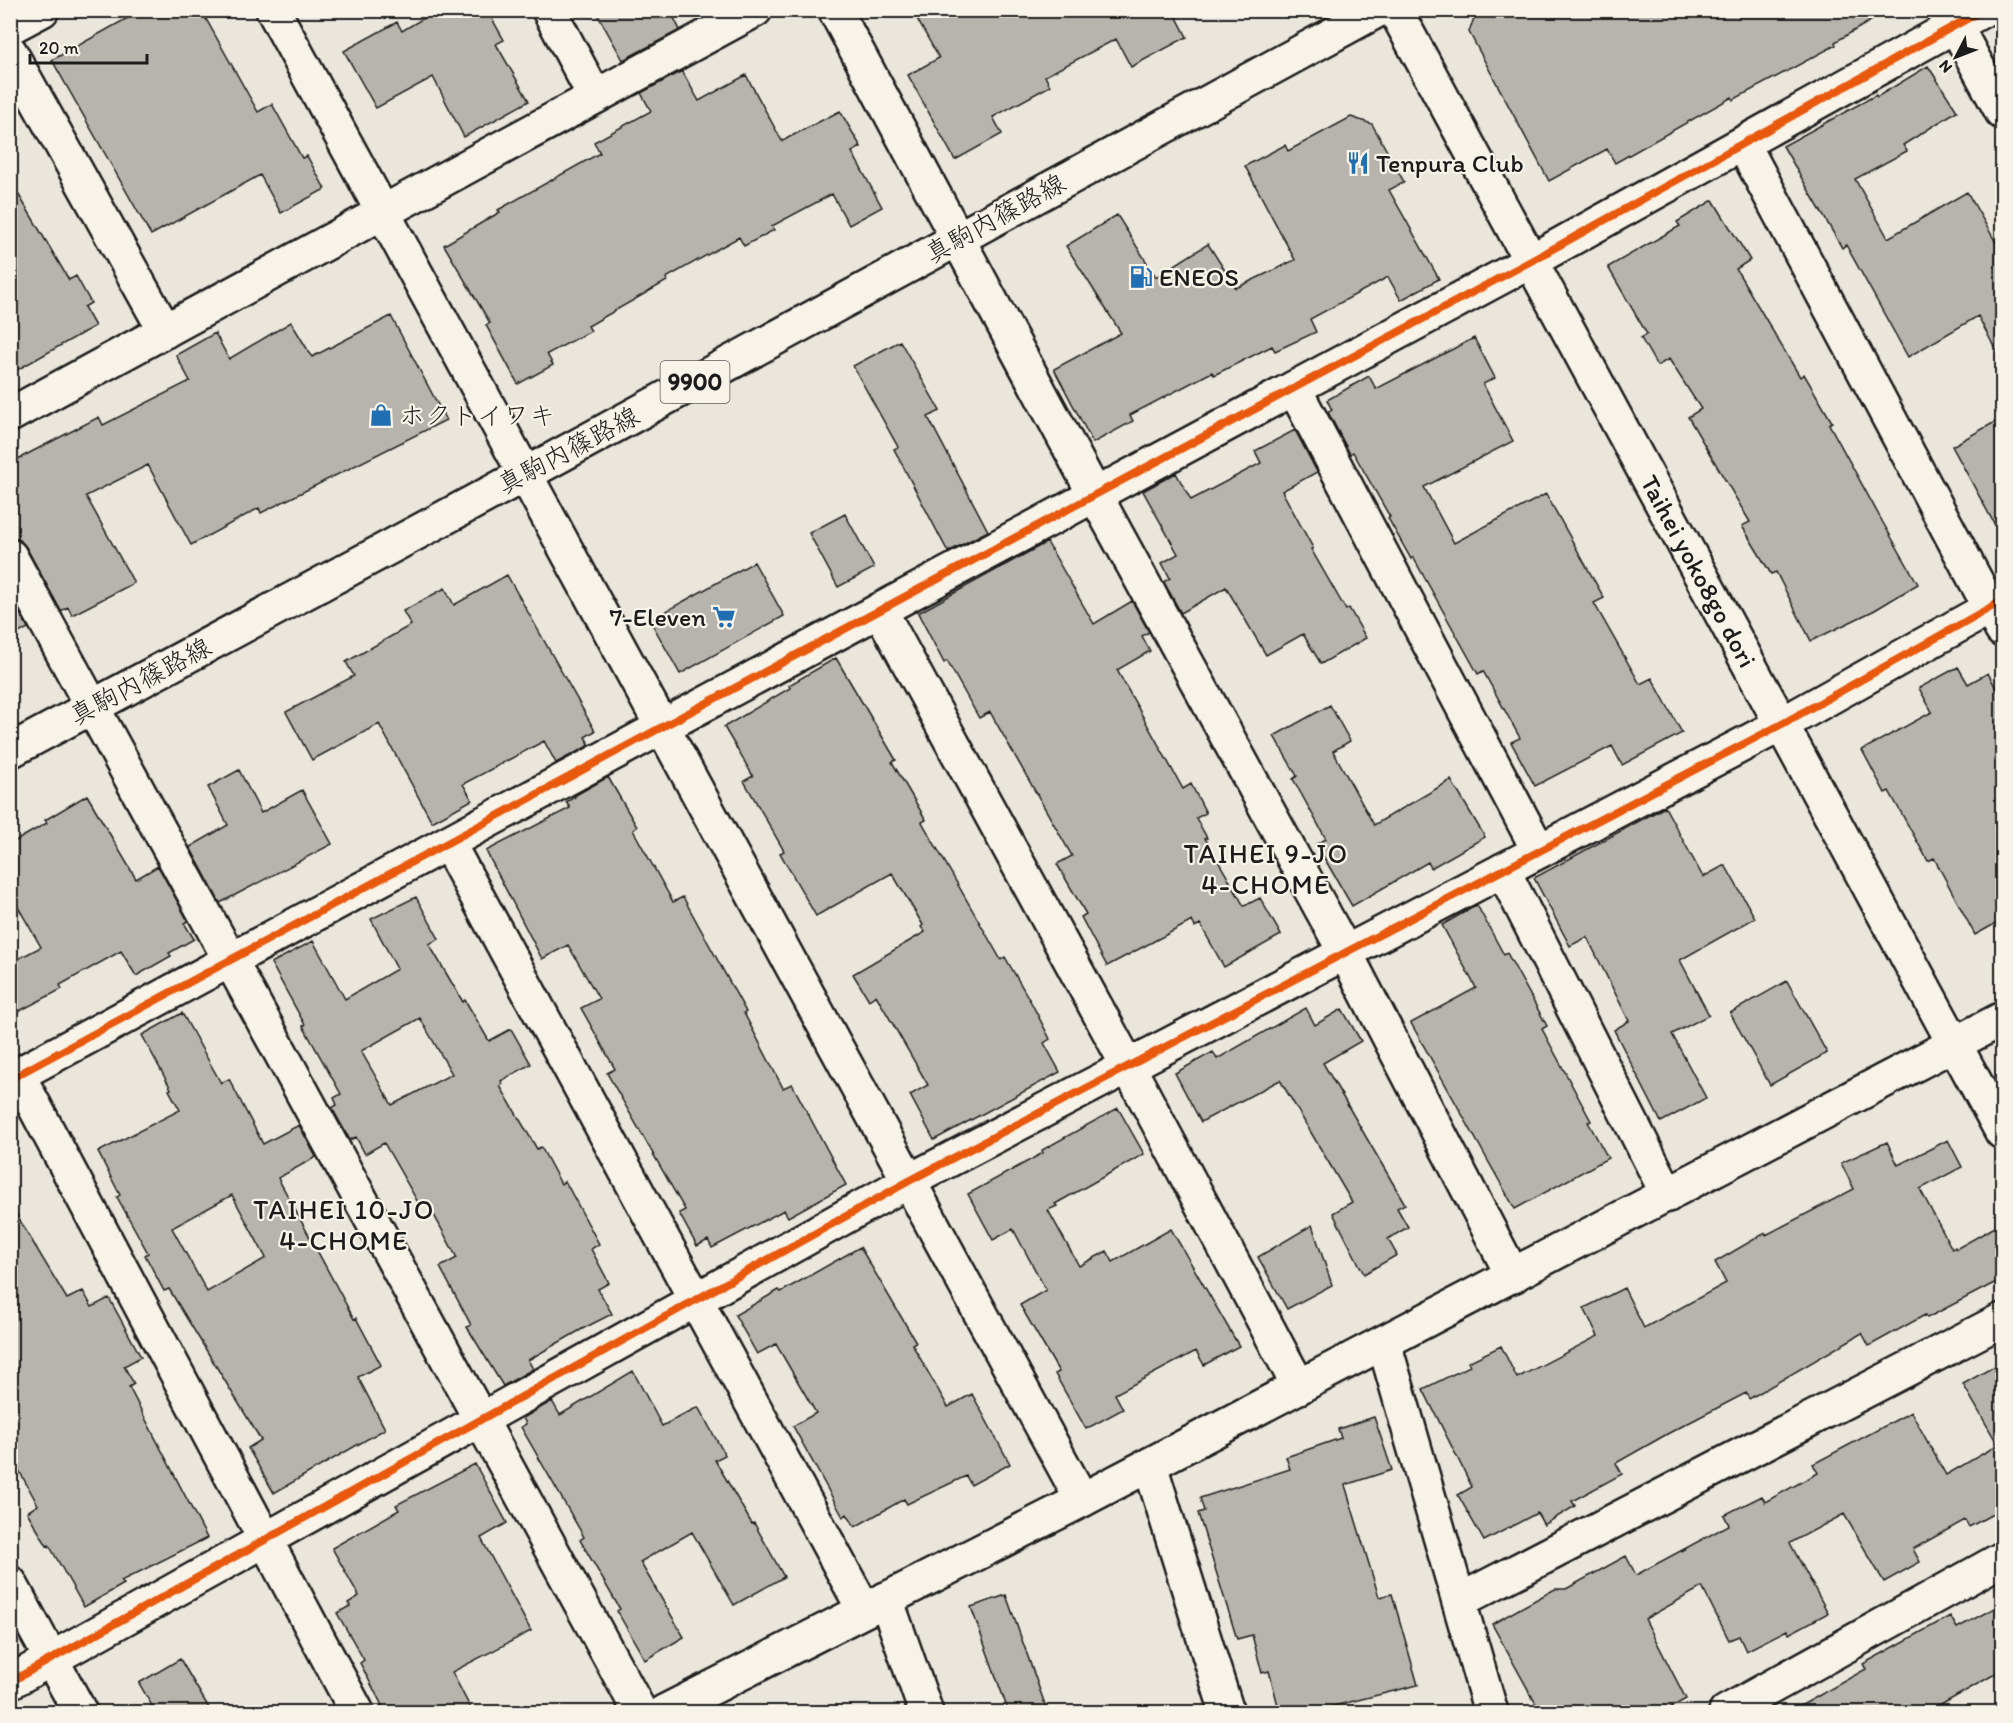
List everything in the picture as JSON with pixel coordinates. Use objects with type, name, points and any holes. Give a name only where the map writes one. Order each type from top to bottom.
[{"type":"street","points":[[10,27],[42,10]]},
{"type":"street","points":[[273,10],[1082,1500]]},
{"type":"street","points":[[549,10],[595,97]]},
{"type":"street","points":[[10,415],[755,10]]},
{"type":"street","points":[[835,10],[1095,495],[1345,952],[1513,1276]]},
{"type":"street","name":"真駒内篠路線","points":[[10,751],[524,475],[1378,10]]},
{"type":"street","name":"Taihei yoko8go dori","points":[[1395,10],[1957,1044],[2002,1132]]},
{"type":"street","points":[[357,1713],[14,1077],[1531,261],[1743,144],[1962,16],[2002,112]]},
{"type":"street","points":[[10,52],[165,332]]},
{"type":"street","points":[[10,1682],[909,1181],[1782,724],[1999,613],[1743,144]]},
{"type":"street","points":[[1294,388],[1539,851]]},
{"type":"street","points":[[10,555],[639,1713]]},
{"type":"street","points":[[880,610],[1128,1066],[1299,1387]]},
{"type":"street","points":[[448,843],[696,1299],[875,1605],[926,1713]]},
{"type":"street","points":[[1503,870],[1668,1195]]},
{"type":"street","points":[[663,1713],[1150,1465],[2002,1019]]},
{"type":"street","points":[[1459,1601],[2002,1320]]},
{"type":"street","points":[[1384,1342],[1491,1713]]},
{"type":"street","points":[[1150,1465],[1227,1713]]},
{"type":"street","points":[[1726,1713],[2002,1559]]},
{"type":"street","points":[[10,1583],[80,1713]]},
{"type":"building","points":[[142,10],[201,10],[258,112],[272,104],[302,158],[307,156],[325,189],[281,213],[260,175],[151,235],[52,60]]},
{"type":"building","points":[[437,10],[487,10],[504,40],[496,44],[529,101],[464,137],[433,77],[376,108],[344,51],[397,22],[402,31]]},
{"type":"building","points":[[595,10],[670,10],[680,30],[623,60]]},
{"type":"building","points":[[912,10],[1173,10],[1187,37],[1131,67],[1116,39],[1045,76],[1050,86],[993,117],[1002,134],[955,160],[908,75],[939,58]]},
{"type":"building","points":[[1477,10],[1889,10],[1835,42],[1836,45],[1733,100],[1732,97],[1615,163],[1607,149],[1549,181],[1469,32]]},
{"type":"building","points":[[1928,66],[1957,111],[1903,145],[1907,151],[1855,179],[1888,238],[1967,192],[2002,253],[2002,362],[1978,316],[1908,357],[1846,245],[1842,248],[1783,146],[1876,95],[1877,97]]},
{"type":"building","points":[[682,71],[699,101],[746,75],[782,141],[840,111],[861,147],[852,152],[882,207],[849,225],[832,194],[772,226],[774,230],[744,246],[739,237],[588,326],[591,331],[547,354],[553,365],[518,384],[486,325],[490,323],[444,245],[500,212],[498,210],[600,153],[594,142],[651,111],[641,93]]},
{"type":"building","points":[[1351,117],[1372,124],[1404,182],[1389,190],[1439,279],[1401,300],[1388,277],[1310,319],[1316,332],[1275,351],[1272,346],[1214,375],[1212,372],[1130,415],[1133,421],[1093,443],[1054,369],[1121,333],[1066,246],[1117,215],[1156,277],[1208,244],[1236,288],[1295,260],[1245,166],[1285,145],[1288,151]]},
{"type":"building","points":[[10,180],[69,280],[76,276],[91,303],[84,307],[95,326],[10,374]]},
{"type":"building","points":[[1713,200],[1750,260],[1736,269],[1800,377],[1804,374],[1832,422],[1829,424],[1918,584],[1875,610],[1811,641],[1776,572],[1771,574],[1742,526],[1750,522],[1688,417],[1701,409],[1669,359],[1657,366],[1641,338],[1647,334],[1608,267],[1680,226],[1677,222]]},
{"type":"building","points":[[391,316],[446,420],[261,513],[259,508],[191,545],[148,465],[86,496],[134,583],[72,615],[68,607],[61,611],[26,547],[20,540],[10,537],[10,463],[99,417],[103,425],[190,381],[176,355],[215,333],[229,359],[291,322],[312,357]]},
{"type":"building","points":[[1474,338],[1495,378],[1483,384],[1513,441],[1424,487],[1454,543],[1546,494],[1604,598],[1594,603],[1640,684],[1652,678],[1682,733],[1622,765],[1612,746],[1535,786],[1511,742],[1520,738],[1483,671],[1478,674],[1413,557],[1411,559],[1353,452],[1350,454],[1328,412],[1332,410],[1327,400],[1369,376],[1376,389]]},
{"type":"building","points":[[900,341],[940,411],[928,417],[988,531],[948,552],[894,449],[898,447],[853,366]]},
{"type":"building","points":[[2002,418],[2002,538],[1952,446]]},
{"type":"building","points":[[1295,430],[1317,472],[1282,491],[1313,548],[1311,549],[1346,610],[1349,608],[1366,638],[1321,664],[1303,634],[1266,655],[1226,587],[1181,613],[1164,582],[1170,578],[1162,563],[1178,554],[1143,491],[1176,473],[1191,500],[1261,463],[1255,451]]},
{"type":"building","points":[[845,514],[874,568],[838,587],[809,533]]},
{"type":"building","points":[[1047,542],[1094,624],[1132,601],[1149,632],[1142,636],[1150,651],[1117,670],[1183,789],[1191,784],[1206,813],[1196,818],[1244,906],[1260,898],[1281,935],[1224,967],[1200,924],[1195,927],[1192,921],[1107,966],[1081,917],[1086,914],[1057,864],[1072,856],[990,712],[979,718],[947,661],[944,663],[918,613]]},
{"type":"building","points":[[754,562],[784,616],[680,674],[650,620]]},
{"type":"building","points":[[507,575],[595,731],[585,737],[590,745],[556,763],[544,741],[463,784],[472,800],[432,822],[379,724],[312,760],[286,712],[354,676],[346,662],[411,625],[403,611],[445,588],[454,605]]},
{"type":"building","points":[[10,596],[28,628],[10,638]]},
{"type":"building","points":[[836,658],[896,760],[892,762],[926,820],[922,822],[1001,960],[1005,957],[1032,1004],[1050,1039],[1044,1043],[1060,1072],[934,1140],[910,1095],[928,1085],[876,995],[869,1000],[853,974],[925,932],[921,927],[923,925],[892,873],[816,916],[780,853],[784,851],[744,781],[753,776],[724,727]]},
{"type":"building","points":[[1958,667],[1968,684],[1988,673],[2002,700],[2002,920],[1975,935],[1934,858],[1928,861],[1889,791],[1885,793],[1862,750],[1932,712],[1919,688]]},
{"type":"building","points":[[1330,705],[1350,741],[1333,751],[1374,825],[1451,780],[1485,837],[1431,868],[1428,862],[1352,906],[1316,844],[1326,839],[1293,779],[1297,776],[1274,736]]},
{"type":"building","points":[[239,770],[261,813],[302,790],[332,844],[220,903],[190,847],[228,825],[208,787]]},
{"type":"building","points":[[608,777],[637,827],[633,830],[673,902],[683,897],[746,1012],[744,1013],[783,1088],[792,1084],[846,1185],[788,1217],[784,1210],[712,1248],[708,1240],[697,1246],[679,1213],[685,1210],[607,1073],[615,1069],[581,1008],[599,999],[568,945],[542,959],[486,851],[570,808],[566,802]]},
{"type":"building","points":[[87,795],[136,879],[158,866],[188,921],[184,923],[194,939],[169,953],[171,956],[136,976],[121,951],[60,985],[62,989],[10,1016],[10,963],[41,947],[10,893],[10,844],[47,823],[45,820]]},
{"type":"building","points":[[1665,807],[1703,877],[1725,865],[1755,918],[1680,960],[1709,1015],[1672,1034],[1706,1098],[1661,1122],[1614,1030],[1629,1021],[1587,937],[1570,946],[1534,878]]},
{"type":"building","points":[[416,897],[439,939],[429,944],[489,1041],[511,1029],[531,1064],[501,1081],[503,1084],[500,1086],[537,1149],[541,1147],[561,1184],[565,1181],[599,1244],[591,1249],[609,1283],[598,1289],[612,1314],[528,1360],[533,1369],[503,1386],[467,1327],[471,1325],[440,1267],[457,1258],[426,1200],[419,1204],[384,1143],[365,1154],[356,1137],[350,1140],[332,1108],[337,1105],[334,1098],[341,1094],[271,963],[313,941],[345,999],[397,969],[371,919]],"holes":[[[420,1018],[452,1074],[392,1105],[361,1051]]]},
{"type":"building","points":[[1477,905],[1504,955],[1507,953],[1547,1026],[1542,1029],[1608,1158],[1515,1209],[1411,1023],[1476,988],[1442,925]]},
{"type":"building","points":[[1787,981],[1827,1053],[1770,1085],[1730,1013]]},
{"type":"building","points":[[1306,1008],[1315,1025],[1342,1009],[1361,1041],[1323,1063],[1405,1204],[1397,1208],[1408,1227],[1388,1239],[1397,1255],[1364,1274],[1333,1213],[1352,1202],[1280,1080],[1201,1122],[1175,1073],[1213,1052],[1217,1059]]},
{"type":"building","points":[[182,1013],[221,1083],[229,1079],[263,1144],[299,1125],[316,1157],[278,1178],[381,1365],[358,1377],[385,1429],[274,1493],[248,1448],[261,1440],[169,1289],[164,1291],[145,1255],[148,1253],[117,1197],[120,1195],[98,1152],[180,1110],[142,1035]],"holes":[[[232,1195],[266,1258],[207,1292],[172,1228]]]},
{"type":"building","points":[[1118,1108],[1144,1154],[1048,1210],[1079,1266],[1107,1251],[1113,1262],[1171,1229],[1239,1346],[1204,1365],[1196,1351],[1115,1394],[1123,1409],[1086,1429],[1055,1374],[1059,1372],[1020,1305],[1046,1290],[1013,1229],[993,1240],[968,1194]]},
{"type":"building","points":[[1948,1140],[1962,1167],[1920,1189],[1952,1249],[1955,1247],[1956,1249],[2002,1223],[2002,1279],[1927,1318],[1925,1315],[1869,1346],[1862,1333],[1749,1399],[1746,1393],[1616,1463],[1622,1474],[1572,1501],[1575,1506],[1544,1525],[1537,1513],[1484,1541],[1458,1495],[1472,1487],[1423,1389],[1470,1366],[1468,1362],[1501,1346],[1517,1378],[1598,1336],[1584,1308],[1624,1288],[1644,1328],[1726,1283],[1715,1262],[1765,1233],[1766,1235],[1854,1189],[1841,1163],[1887,1142],[1898,1165]]},
{"type":"building","points":[[10,1204],[67,1299],[83,1291],[92,1307],[109,1298],[141,1357],[124,1366],[134,1384],[129,1387],[207,1538],[121,1581],[124,1584],[84,1607],[49,1545],[47,1546],[27,1512],[38,1505],[10,1454]]},
{"type":"building","points":[[1312,1225],[1332,1285],[1287,1309],[1258,1257]]},
{"type":"building","points":[[860,1247],[916,1342],[912,1344],[948,1407],[972,1394],[1010,1464],[971,1485],[966,1476],[907,1504],[904,1499],[855,1527],[847,1514],[843,1517],[793,1426],[816,1413],[776,1344],[757,1354],[735,1315]]},
{"type":"building","points":[[2002,1362],[2002,1509],[1969,1527],[1965,1520],[1913,1549],[1920,1562],[1884,1582],[1844,1514],[1790,1543],[1828,1613],[1789,1634],[1787,1630],[1746,1651],[1739,1636],[1729,1640],[1702,1587],[1645,1619],[1686,1699],[1661,1713],[1541,1713],[1492,1624],[1555,1589],[1566,1589],[1626,1556],[1636,1575],[1729,1525],[1724,1515],[1762,1496],[1765,1502],[1818,1473],[1813,1464],[1911,1412],[1946,1475],[1998,1445],[1963,1384]]},
{"type":"building","points":[[633,1371],[662,1426],[698,1407],[725,1455],[715,1460],[784,1577],[734,1605],[692,1532],[640,1562],[684,1637],[645,1660],[617,1611],[620,1609],[580,1540],[584,1537],[521,1427],[526,1424],[523,1418],[552,1401],[560,1415]]},
{"type":"building","points":[[1374,1417],[1392,1470],[1345,1485],[1379,1597],[1392,1594],[1418,1685],[1306,1713],[1280,1713],[1269,1671],[1262,1673],[1252,1635],[1237,1639],[1198,1513],[1204,1511],[1200,1498],[1290,1469],[1286,1457],[1341,1438],[1338,1429]]},
{"type":"building","points":[[475,1464],[507,1523],[481,1538],[531,1631],[452,1672],[473,1713],[386,1713],[360,1663],[364,1660],[337,1613],[350,1606],[348,1603],[359,1596],[332,1548],[399,1510],[396,1505]]},
{"type":"building","points":[[1006,1595],[1048,1713],[1009,1713],[971,1607]]},
{"type":"building","points":[[2002,1604],[2002,1670],[1927,1713],[1788,1713],[1866,1669],[1863,1664],[1950,1616],[1957,1628]]},
{"type":"building","points":[[180,1659],[212,1713],[156,1713],[139,1683]]},
{"type":"cycle path","points":[[10,1079],[1531,261],[1983,10]]},
{"type":"cycle path","points":[[10,1682],[909,1181],[1782,724],[2002,601]]},
{"type":"place","name":"Tenpura Club","points":[[1358,163]]},
{"type":"place","name":"ENEOS","points":[[1141,277]]},
{"type":"place","name":"ホクトイワキ","points":[[381,415]]},
{"type":"place","name":"7-Eleven","points":[[724,617]]},
{"type":"district","name":"TAIHEI 9-JO 4-CHOME","points":[[1266,870]]},
{"type":"district","name":"TAIHEI 10-JO 4-CHOME","points":[[344,1226]]}]
